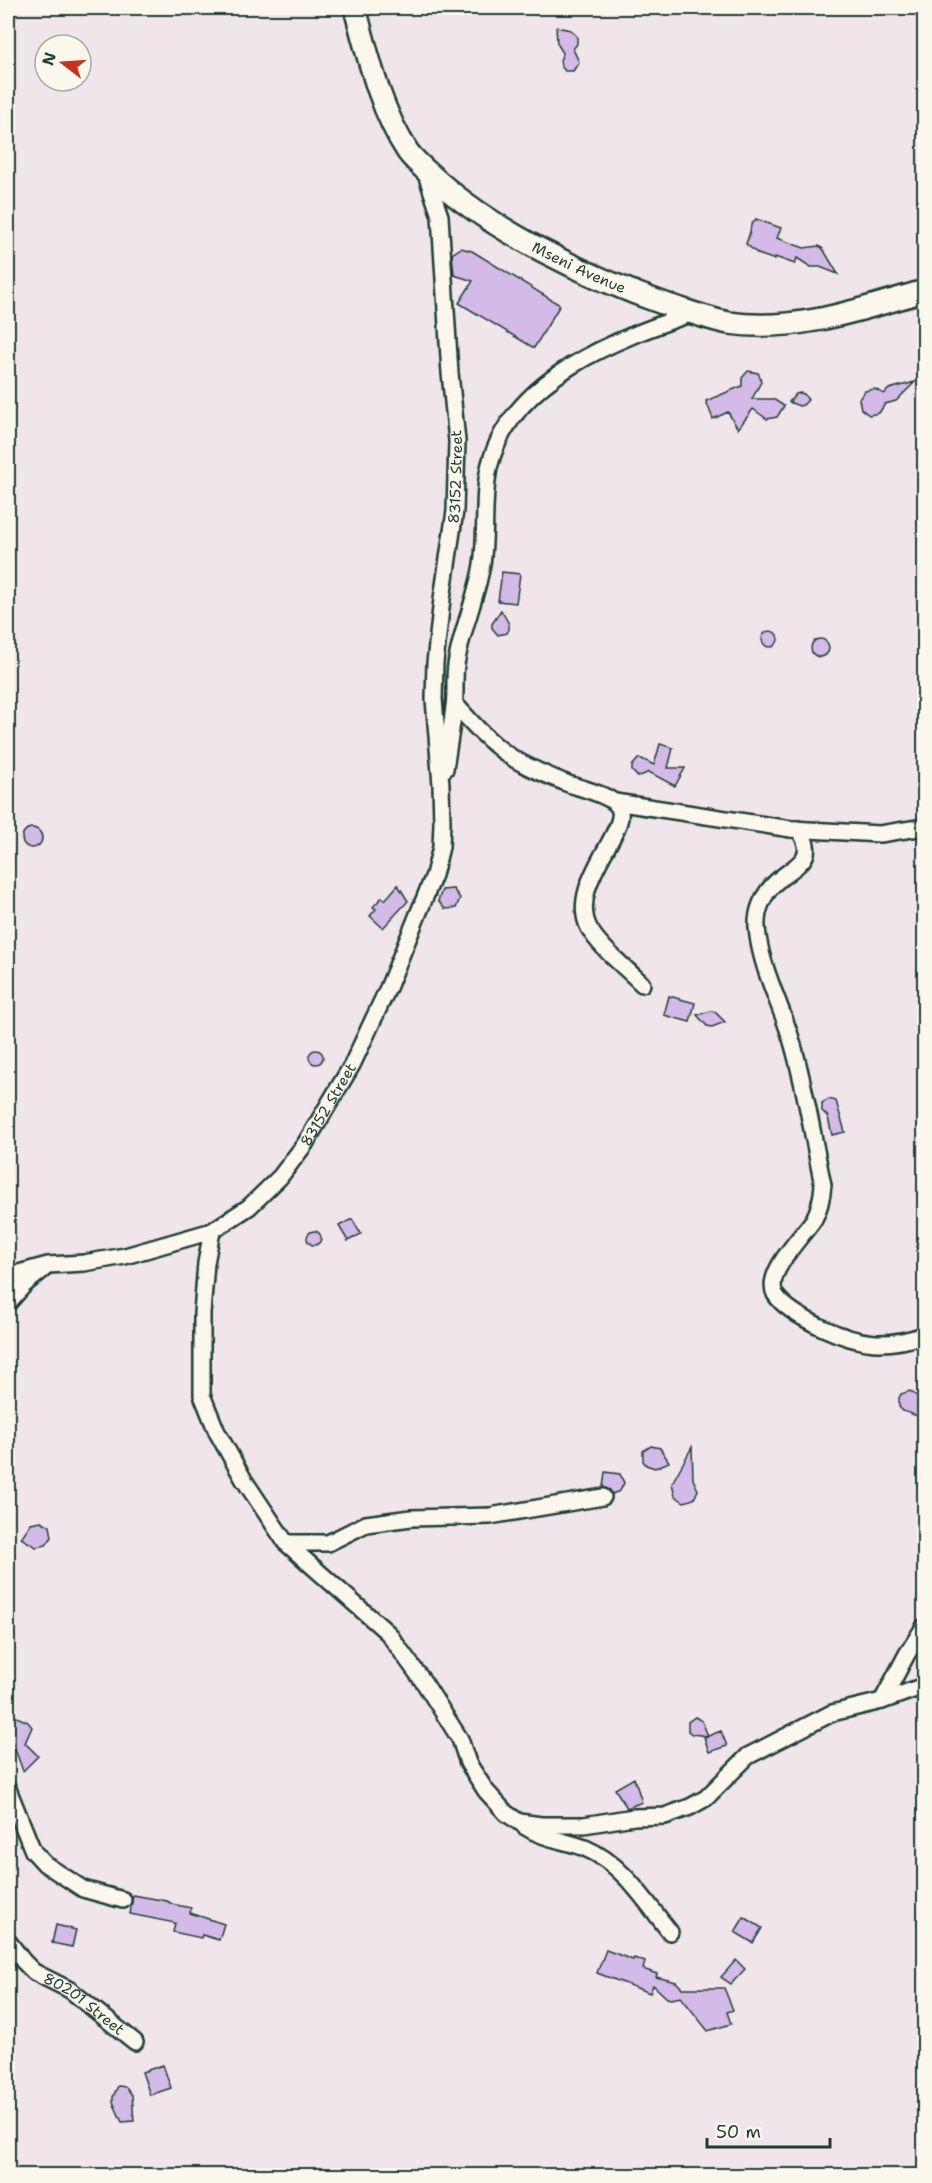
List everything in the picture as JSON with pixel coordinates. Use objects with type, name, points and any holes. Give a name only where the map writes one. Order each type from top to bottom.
[{"type":"street","name":"Mseni Avenue","points":[[356,8],[387,109],[410,154],[453,196],[526,241],[593,276],[635,294],[729,323],[795,324],[861,309],[924,291]]},
{"type":"street","name":"83152 Street","points":[[8,1276],[48,1265],[84,1263],[125,1256],[212,1231],[249,1207],[280,1177],[305,1144],[352,1065],[392,978],[434,875],[441,847],[441,785],[436,744],[435,663],[455,511],[457,441],[450,373],[440,216],[425,169]]},
{"type":"street","name":"83152 Street","points":[[441,785],[455,704],[456,666],[468,613],[482,567],[488,474],[494,452],[510,423],[531,398],[574,363],[647,329],[693,313]]},
{"type":"street","points":[[455,704],[479,730],[508,755],[564,782],[615,802],[790,829],[880,834],[924,827]]},
{"type":"street","points":[[615,802],[620,809],[619,820],[587,888],[584,915],[592,935],[642,984]]},
{"type":"street","points":[[790,829],[798,829],[806,841],[806,855],[803,861],[774,884],[764,896],[759,910],[758,930],[762,958],[794,1046],[823,1185],[822,1201],[814,1219],[779,1267],[773,1287],[782,1303],[814,1324],[838,1335],[873,1344],[887,1344],[924,1335]]},
{"type":"street","points":[[212,1231],[206,1263],[202,1313],[202,1395],[217,1432],[244,1480],[286,1543],[388,1633],[425,1684],[460,1739],[468,1763],[486,1791],[506,1813],[536,1834],[584,1848],[603,1857],[621,1871],[670,1932]]},
{"type":"street","points":[[8,1303],[24,1285],[48,1265]]},
{"type":"street","points":[[286,1543],[328,1543],[366,1524],[411,1518],[490,1516],[603,1497]]},
{"type":"street","points":[[882,1701],[924,1628]]},
{"type":"street","points":[[519,1822],[541,1825],[584,1824],[634,1817],[665,1816],[690,1807],[706,1798],[748,1756],[832,1713],[882,1701],[924,1686]]},
{"type":"street","points":[[8,1789],[33,1851],[45,1864],[83,1889],[123,1900]]},
{"type":"street","name":"80201 Street","points":[[8,1941],[22,1961],[34,1972],[70,1990],[135,2042]]},
{"type":"building","points":[[556,27],[571,30],[577,37],[577,44],[573,49],[579,62],[573,71],[565,71],[561,66],[560,60],[563,53],[557,43]]},
{"type":"building","points":[[756,219],[781,228],[777,238],[804,248],[819,246],[838,274],[820,267],[811,267],[797,258],[795,264],[758,254],[746,244],[751,225]]},
{"type":"building","points":[[461,248],[472,251],[560,305],[534,348],[459,303],[473,281],[454,275],[452,254]]},
{"type":"building","points":[[748,371],[758,373],[761,382],[752,399],[773,399],[784,406],[777,417],[767,419],[753,409],[738,429],[728,412],[713,419],[706,401],[742,386],[742,378]]},
{"type":"building","points":[[915,382],[896,401],[885,404],[879,413],[869,415],[861,409],[859,399],[865,391],[875,389],[884,394],[889,389]]},
{"type":"building","points":[[796,394],[804,394],[808,400],[803,405],[799,406],[789,402]]},
{"type":"building","points":[[502,572],[520,574],[516,603],[498,601]]},
{"type":"building","points":[[501,610],[509,624],[509,629],[507,633],[498,635],[492,628],[492,624]]},
{"type":"building","points":[[767,631],[773,631],[778,639],[776,645],[767,647],[762,642],[762,636]]},
{"type":"building","points":[[820,639],[826,642],[829,648],[826,654],[820,657],[814,654],[811,648],[814,642]]},
{"type":"building","points":[[660,744],[673,748],[668,768],[685,768],[675,786],[649,772],[638,777],[632,771],[632,766],[638,759],[654,765]]},
{"type":"building","points":[[32,828],[39,831],[42,838],[39,845],[32,848],[25,845],[22,838],[25,831]]},
{"type":"building","points":[[398,885],[408,901],[383,928],[370,916],[376,909],[373,907],[382,897],[385,900]]},
{"type":"building","points":[[453,889],[460,898],[456,908],[445,909],[438,901],[442,890]]},
{"type":"building","points":[[669,996],[695,1003],[690,1022],[664,1015]]},
{"type":"building","points":[[711,1011],[725,1022],[712,1027],[707,1026],[697,1015]]},
{"type":"building","points":[[313,1050],[319,1050],[323,1057],[319,1064],[313,1064],[309,1060],[309,1054]]},
{"type":"building","points":[[829,1099],[836,1101],[845,1132],[832,1135],[828,1117],[822,1111],[822,1103]]},
{"type":"building","points":[[352,1219],[361,1234],[348,1241],[339,1226]]},
{"type":"building","points":[[311,1231],[317,1231],[321,1238],[317,1245],[311,1245],[307,1241],[307,1235]]},
{"type":"building","points":[[910,1391],[918,1397],[924,1418],[903,1411],[899,1407],[901,1394]]},
{"type":"building","points":[[651,1446],[660,1448],[669,1462],[655,1468],[646,1465],[643,1461],[643,1451]]},
{"type":"building","points":[[692,1447],[693,1479],[698,1490],[694,1499],[684,1502],[675,1496],[672,1483]]},
{"type":"building","points":[[605,1472],[620,1474],[624,1483],[620,1491],[612,1494],[610,1490],[603,1487]]},
{"type":"building","points":[[41,1521],[50,1526],[52,1537],[46,1545],[36,1547],[21,1538],[31,1523]]},
{"type":"building","points":[[8,1713],[28,1722],[32,1727],[25,1743],[38,1756],[23,1771],[8,1730]]},
{"type":"building","points":[[695,1717],[702,1721],[708,1736],[692,1734],[688,1731],[688,1722]]},
{"type":"building","points":[[721,1731],[727,1746],[709,1752],[704,1737]]},
{"type":"building","points":[[634,1778],[642,1802],[627,1808],[615,1789]]},
{"type":"building","points":[[133,1895],[191,1908],[190,1913],[224,1924],[219,1940],[202,1935],[201,1938],[173,1932],[175,1923],[130,1914]]},
{"type":"building","points":[[744,1917],[762,1928],[753,1943],[735,1932]]},
{"type":"building","points":[[56,1925],[76,1930],[72,1947],[52,1943]]},
{"type":"building","points":[[606,1950],[645,1962],[643,1969],[657,1974],[656,1977],[676,1982],[682,1988],[724,1988],[733,2010],[727,2012],[731,2024],[708,2031],[681,1997],[667,1998],[653,1985],[650,1993],[597,1973]]},
{"type":"building","points":[[736,1960],[745,1969],[731,1984],[721,1977]]},
{"type":"building","points":[[163,2065],[171,2088],[150,2095],[142,2072]]},
{"type":"building","points":[[118,2086],[126,2087],[132,2095],[134,2121],[122,2122],[113,2102]]}]
